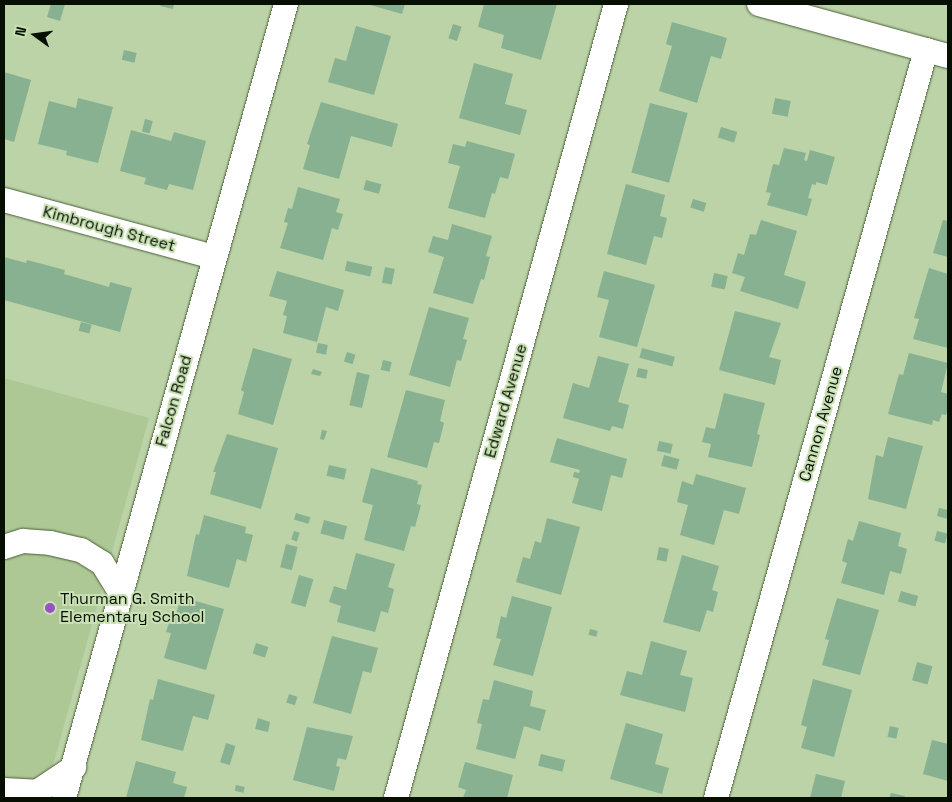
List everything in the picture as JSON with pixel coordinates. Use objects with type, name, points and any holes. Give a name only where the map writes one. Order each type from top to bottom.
[{"type":"street","name":"Falcon Road","points":[[64,798],[286,4]]},
{"type":"street","name":"Edward Avenue","points":[[396,798],[616,4]]},
{"type":"street","points":[[759,4],[937,53]]},
{"type":"street","name":"Cannon Avenue","points":[[716,798],[937,53]]},
{"type":"street","name":"Kimbrough Street","points":[[4,200],[214,258]]},
{"type":"street","points":[[4,547],[23,541],[50,543],[81,550],[102,563],[121,594]]},
{"type":"street","points":[[4,790],[37,792],[74,767]]},
{"type":"shaded area","name":"Thurman G. Smith Elementary School","points":[[4,378],[149,418],[44,798],[4,798]]},
{"type":"building","points":[[51,4],[65,4],[60,21],[47,17]]},
{"type":"building","points":[[161,4],[174,4],[173,9],[160,6]]},
{"type":"building","points":[[367,4],[405,4],[402,14]]},
{"type":"building","points":[[484,4],[557,4],[541,60],[501,48],[504,35],[478,27]]},
{"type":"building","points":[[672,22],[727,38],[721,59],[711,56],[697,103],[659,91],[672,46],[666,44]]},
{"type":"building","points":[[453,24],[462,27],[457,41],[448,38]]},
{"type":"building","points":[[356,26],[391,36],[374,95],[328,82],[335,58],[346,61]]},
{"type":"building","points":[[124,50],[137,53],[134,63],[122,60]]},
{"type":"building","points":[[474,63],[513,74],[505,104],[527,110],[520,135],[459,118]]},
{"type":"building","points":[[4,72],[31,80],[14,142],[4,139]]},
{"type":"building","points":[[78,98],[113,107],[98,163],[66,155],[67,151],[38,144],[49,101],[76,108]]},
{"type":"building","points":[[775,98],[791,101],[788,117],[772,114]]},
{"type":"building","points":[[321,102],[398,124],[392,147],[351,136],[339,179],[303,169],[310,145],[307,144]]},
{"type":"building","points":[[650,103],[688,113],[669,183],[631,173]]},
{"type":"building","points":[[145,119],[153,121],[150,134],[142,132]]},
{"type":"building","points":[[721,127],[737,132],[734,142],[718,138]]},
{"type":"building","points":[[131,130],[171,141],[174,132],[206,141],[193,190],[169,184],[167,190],[144,184],[146,178],[120,171]]},
{"type":"building","points":[[467,141],[515,154],[508,179],[500,177],[495,194],[492,193],[485,218],[448,208],[460,166],[448,163],[453,144],[465,147]]},
{"type":"building","points":[[784,148],[806,153],[804,160],[807,161],[810,150],[835,157],[827,185],[816,182],[816,185],[812,184],[808,198],[812,199],[807,216],[767,205],[771,193],[766,192],[773,164],[779,165]]},
{"type":"building","points":[[366,180],[381,184],[379,194],[363,190]]},
{"type":"building","points":[[626,184],[665,195],[660,216],[667,218],[662,238],[654,236],[646,265],[607,254]]},
{"type":"building","points":[[298,187],[340,199],[336,212],[343,214],[338,230],[332,228],[323,260],[280,248],[288,223],[284,222],[288,208],[292,209]]},
{"type":"building","points":[[693,199],[706,203],[704,212],[690,208]]},
{"type":"building","points":[[761,220],[797,231],[784,275],[806,282],[798,309],[740,291],[745,277],[732,273],[738,253],[744,255],[750,234],[756,235]]},
{"type":"building","points":[[943,220],[948,221],[948,257],[933,253]]},
{"type":"building","points":[[452,224],[492,236],[486,256],[490,257],[484,280],[481,279],[473,304],[433,293],[444,257],[428,252],[433,236],[448,240]]},
{"type":"building","points":[[4,257],[26,263],[27,260],[65,270],[64,274],[109,287],[110,282],[132,288],[120,332],[4,300]]},
{"type":"building","points":[[347,261],[372,267],[370,277],[345,271]]},
{"type":"building","points":[[385,267],[395,269],[392,285],[382,283]]},
{"type":"building","points":[[929,268],[948,274],[948,348],[913,339],[919,319],[914,318]]},
{"type":"building","points":[[277,271],[344,290],[338,311],[326,307],[317,342],[283,333],[287,316],[283,315],[287,301],[269,296]]},
{"type":"building","points":[[604,271],[655,285],[637,347],[599,337],[609,300],[597,297]]},
{"type":"building","points":[[714,273],[728,276],[725,290],[711,287]]},
{"type":"building","points":[[429,307],[469,318],[463,339],[467,340],[461,361],[457,360],[450,387],[409,375]]},
{"type":"building","points":[[735,311],[781,323],[769,357],[781,360],[775,385],[719,370]]},
{"type":"building","points":[[81,322],[92,325],[89,334],[79,331]]},
{"type":"building","points":[[318,343],[328,345],[326,355],[316,353]]},
{"type":"building","points":[[253,348],[292,359],[273,425],[238,414],[244,392],[241,390]]},
{"type":"building","points":[[642,348],[675,357],[672,366],[639,358]]},
{"type":"building","points":[[347,352],[356,355],[352,364],[344,362]]},
{"type":"building","points":[[909,353],[948,363],[941,392],[948,394],[948,409],[946,415],[942,414],[939,422],[933,420],[932,425],[888,414],[899,374],[903,375]]},
{"type":"building","points":[[598,356],[629,364],[618,402],[629,405],[623,429],[612,426],[610,431],[563,418],[573,383],[589,388]]},
{"type":"building","points":[[383,360],[392,362],[390,372],[381,370]]},
{"type":"building","points":[[638,368],[648,370],[646,379],[636,377]]},
{"type":"building","points":[[313,369],[322,372],[320,376],[311,374]]},
{"type":"building","points":[[357,372],[370,375],[362,408],[349,405]]},
{"type":"building","points":[[406,390],[445,400],[440,421],[444,423],[439,443],[434,442],[427,468],[387,457]]},
{"type":"building","points":[[724,393],[765,403],[757,434],[760,435],[752,467],[708,457],[711,444],[702,442],[706,427],[715,429]]},
{"type":"building","points":[[322,430],[327,431],[324,440],[320,439]]},
{"type":"building","points":[[227,434],[278,448],[261,509],[210,494],[216,472],[213,472]]},
{"type":"building","points":[[888,437],[923,446],[906,509],[868,499],[876,455],[883,457]]},
{"type":"building","points":[[557,438],[627,459],[622,478],[611,475],[602,511],[572,503],[579,479],[573,477],[574,472],[579,473],[580,470],[550,462]]},
{"type":"building","points":[[659,441],[673,444],[671,454],[657,451]]},
{"type":"building","points":[[664,455],[679,459],[677,470],[661,466]]},
{"type":"building","points":[[329,465],[347,469],[344,480],[327,476]]},
{"type":"building","points":[[371,468],[418,481],[417,484],[422,485],[417,504],[421,505],[415,527],[411,526],[404,551],[364,540],[373,505],[362,502]]},
{"type":"building","points":[[696,474],[746,488],[739,514],[724,510],[714,545],[680,535],[688,505],[677,502],[682,481],[693,485]]},
{"type":"building","points":[[939,508],[948,510],[948,519],[937,516]]},
{"type":"building","points":[[296,513],[310,517],[308,524],[294,520]]},
{"type":"building","points":[[204,515],[246,527],[245,533],[253,535],[246,562],[237,559],[229,588],[187,576],[196,534],[199,535]]},
{"type":"building","points":[[547,518],[580,527],[561,595],[516,582],[523,557],[530,559],[535,541],[541,543]]},
{"type":"building","points":[[324,520],[347,526],[344,540],[320,534]]},
{"type":"building","points":[[859,521],[901,533],[898,546],[907,549],[901,574],[890,571],[884,595],[841,583],[847,563],[842,561],[848,539],[853,541]]},
{"type":"building","points":[[294,531],[300,533],[297,541],[291,540]]},
{"type":"building","points":[[937,531],[948,534],[945,544],[934,541]]},
{"type":"building","points":[[286,544],[298,547],[292,570],[280,567]]},
{"type":"building","points":[[659,547],[669,549],[666,562],[657,560]]},
{"type":"building","points":[[356,553],[395,564],[388,587],[394,589],[388,613],[381,611],[375,632],[337,622],[341,606],[329,602],[334,586],[346,590]]},
{"type":"building","points":[[682,555],[719,566],[712,590],[718,592],[713,612],[707,610],[700,632],[663,622]]},
{"type":"building","points":[[299,575],[313,579],[305,607],[291,603]]},
{"type":"building","points":[[901,591],[918,596],[915,607],[898,602]]},
{"type":"building","points":[[512,596],[552,607],[533,676],[493,665],[501,639],[496,638],[501,616],[506,618]]},
{"type":"building","points":[[181,597],[224,609],[206,670],[164,658],[171,633],[166,632],[171,617],[175,618]]},
{"type":"building","points":[[837,598],[879,610],[860,675],[822,665],[829,640],[825,639]]},
{"type":"building","points":[[590,629],[598,631],[596,637],[589,635]]},
{"type":"building","points":[[332,636],[378,648],[371,673],[363,671],[351,714],[313,703]]},
{"type":"building","points":[[651,641],[687,651],[680,675],[693,678],[685,712],[620,695],[627,671],[642,675]]},
{"type":"building","points":[[256,643],[268,647],[265,657],[253,653]]},
{"type":"building","points":[[917,662],[932,666],[928,684],[912,680]]},
{"type":"building","points":[[158,679],[215,695],[208,720],[193,716],[183,751],[141,740],[150,699],[153,700]]},
{"type":"building","points":[[813,679],[852,690],[834,757],[801,748],[807,727],[801,725]]},
{"type":"building","points":[[494,680],[533,691],[530,706],[546,710],[540,731],[524,726],[515,759],[476,749],[482,724],[477,723],[483,699],[489,700]]},
{"type":"building","points":[[289,694],[298,697],[295,705],[286,703]]},
{"type":"building","points":[[258,718],[270,722],[268,732],[255,729]]},
{"type":"building","points":[[626,723],[663,734],[655,764],[669,768],[662,794],[610,779]]},
{"type":"building","points":[[890,726],[899,728],[896,739],[888,737]]},
{"type":"building","points":[[307,727],[353,736],[346,760],[338,758],[336,766],[340,767],[334,791],[293,780]]},
{"type":"building","points":[[932,740],[948,744],[948,781],[923,774]]},
{"type":"building","points":[[226,743],[236,746],[230,765],[220,762]]},
{"type":"building","points":[[541,754],[565,760],[562,772],[538,766]]},
{"type":"building","points":[[136,761],[176,772],[173,783],[187,787],[184,798],[126,798]]},
{"type":"building","points":[[465,762],[513,775],[507,798],[463,798],[466,790],[458,787]]},
{"type":"building","points":[[816,774],[845,781],[841,798],[810,798]]},
{"type":"building","points":[[236,785],[245,787],[243,793],[235,791]]},
{"type":"building","points":[[891,793],[905,796],[904,798],[889,798]]},
{"type":"place","name":"Thurman G. Smith Elementary School","points":[[50,608]]}]
